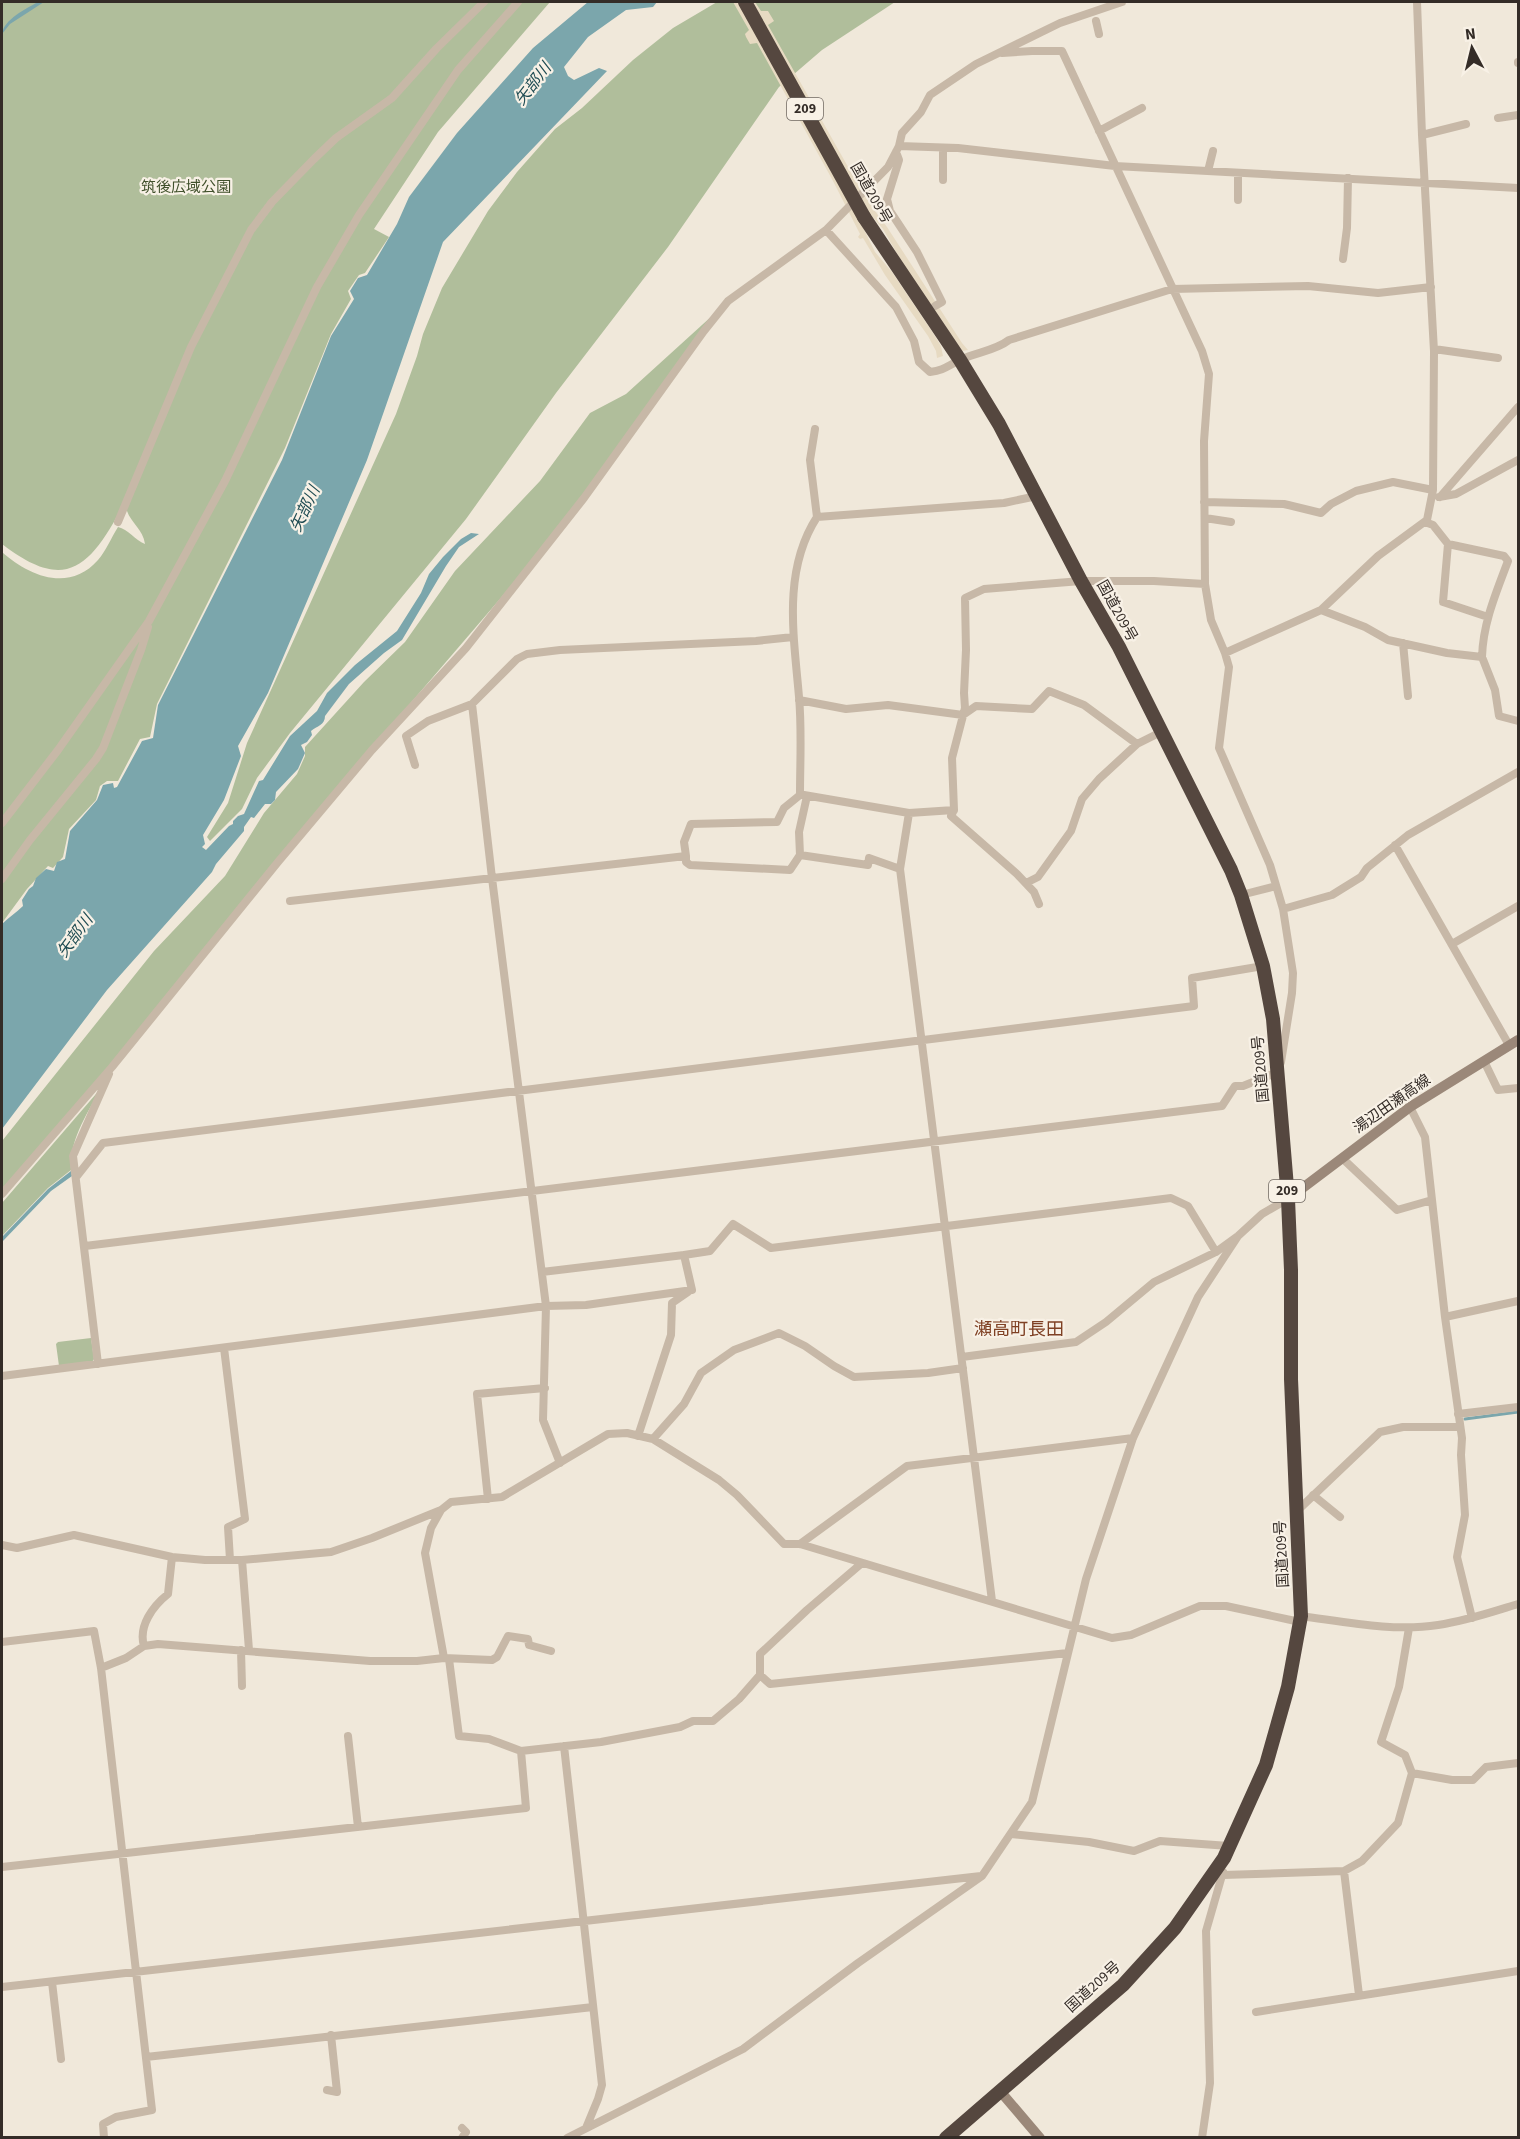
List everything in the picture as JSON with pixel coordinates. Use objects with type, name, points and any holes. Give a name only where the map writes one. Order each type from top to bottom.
[{"type":"highway","name":"国道209号","points":[[745,2],[864,217],[960,360],[999,424],[1119,647],[1231,870],[1263,966],[1273,1019],[1288,1199],[1291,1270],[1291,1379],[1301,1619],[1288,1687],[1266,1765],[1227,1852],[1175,1928],[1123,1984],[946,2138]]},
{"type":"main road","name":"湯辺田瀬高線","points":[[1288,1199],[1410,1107],[1514,1042]]},
{"type":"main road","points":[[1000,2091],[1040,2138]]},
{"type":"street","points":[[118,522],[191,347],[251,230],[272,202],[314,159],[336,138],[392,98],[437,48],[484,2]]},
{"type":"street","points":[[2,823],[65,741],[149,621],[225,481],[300,322],[336,254],[384,178],[458,70],[519,2]]},
{"type":"street","points":[[2,1194],[112,1067],[372,750],[466,648],[584,498],[728,301],[826,230],[888,167],[902,133],[921,112],[930,95],[976,64],[997,53],[1060,23],[1122,2]]},
{"type":"street","points":[[1225,653],[1321,610],[1378,556],[1427,520],[1435,495],[1434,349],[1417,2]]},
{"type":"street","points":[[1096,21],[1099,34]]},
{"type":"street","points":[[85,1246],[1222,1106],[1235,1086],[1242,1086],[1278,1074],[1292,993],[1293,973],[1283,909],[1270,865],[1220,748],[1228,668],[1225,653],[1211,620],[1205,584],[1204,441],[1209,374],[1202,351],[1062,51],[997,53]]},
{"type":"street","points":[[1099,131],[1142,108]]},
{"type":"street","points":[[1498,118],[1518,115]]},
{"type":"street","points":[[1422,135],[1466,124]]},
{"type":"street","points":[[897,149],[943,148],[1115,166],[1518,188]]},
{"type":"street","points":[[943,148],[943,180]]},
{"type":"street","points":[[897,149],[899,160],[887,199],[890,211],[917,252],[942,302],[935,306]]},
{"type":"street","points":[[1208,171],[1214,151]]},
{"type":"street","points":[[1238,172],[1238,200]]},
{"type":"street","points":[[1343,259],[1347,228],[1348,178]]},
{"type":"street","points":[[826,230],[896,308],[914,341],[919,362],[930,372],[945,370],[960,360],[1002,346],[1009,340],[1172,290],[1206,287],[1308,286],[1378,292],[1431,287]]},
{"type":"street","points":[[1434,349],[1498,358]]},
{"type":"street","points":[[1435,495],[1518,407]]},
{"type":"street","points":[[814,429],[810,460],[817,517],[809,529],[797,565],[793,637],[799,699],[803,795],[799,832],[800,855],[790,870],[690,865],[686,862],[684,842],[691,824],[777,822],[784,808],[803,795],[909,813],[954,810]]},
{"type":"street","points":[[1204,502],[1284,504],[1321,513],[1331,504],[1356,491],[1393,482],[1435,495],[1456,494],[1518,460]]},
{"type":"street","points":[[817,517],[1004,503],[1036,496]]},
{"type":"street","points":[[1205,518],[1231,522]]},
{"type":"street","points":[[1425,522],[1433,525],[1448,544],[1504,556],[1508,561],[1488,617],[1483,636],[1482,657],[1494,690],[1498,716],[1518,720]]},
{"type":"street","points":[[1448,544],[1443,602],[1488,617]]},
{"type":"street","points":[[1039,904],[1034,892],[1026,883],[951,816],[954,810],[952,758],[963,715],[966,650],[964,598],[984,589],[1082,581],[1205,584]]},
{"type":"street","points":[[1321,610],[1365,627],[1388,640],[1448,653],[1482,657]]},
{"type":"street","points":[[2,879],[103,748],[141,650],[149,621]]},
{"type":"street","points":[[415,765],[406,736],[428,721],[472,704],[517,659],[527,654],[560,650],[756,641],[793,637]]},
{"type":"street","points":[[1403,643],[1408,696]]},
{"type":"street","points":[[799,699],[846,709],[888,705],[963,715],[976,706],[1032,709],[1049,691],[1084,705],[1137,744]]},
{"type":"street","points":[[472,704],[546,1306],[543,1420],[560,1463]]},
{"type":"street","points":[[1026,883],[1038,877],[1071,831],[1082,799],[1099,779],[1137,744],[1161,732]]},
{"type":"street","points":[[1283,909],[1332,895],[1361,877],[1367,868],[1408,835],[1518,772]]},
{"type":"street","points":[[909,813],[900,869],[992,1601]]},
{"type":"street","points":[[1395,845],[1452,944],[1514,1042]]},
{"type":"street","points":[[800,855],[868,865],[869,858],[900,869]]},
{"type":"street","points":[[290,901],[686,856]]},
{"type":"street","points":[[1241,895],[1276,886]]},
{"type":"street","points":[[1452,944],[1518,906]]},
{"type":"street","points":[[77,1176],[103,1143],[1194,1006],[1192,978],[1263,966]]},
{"type":"street","points":[[1484,1061],[1498,1090],[1518,1088]]},
{"type":"street","points":[[98,1364],[73,1156],[112,1067]]},
{"type":"street","points":[[1410,1107],[1425,1137],[1445,1317],[1462,1438],[1465,1515],[1457,1557],[1472,1618]]},
{"type":"street","points":[[1342,1158],[1396,1210],[1432,1200]]},
{"type":"street","points":[[542,1272],[710,1251],[734,1224],[771,1248],[946,1228],[1171,1198],[1188,1206],[1216,1252]]},
{"type":"street","points":[[962,1358],[1076,1342],[1106,1322],[1154,1282],[1216,1252],[1262,1214],[1288,1199]]},
{"type":"street","points":[[567,2138],[743,2049],[858,1963],[982,1876],[1032,1802],[1086,1579],[1133,1438],[1198,1297],[1238,1236]]},
{"type":"street","points":[[684,1255],[692,1290]]},
{"type":"street","points":[[2,1376],[546,1306],[586,1305],[692,1290]]},
{"type":"street","points":[[638,1436],[671,1335],[672,1303],[692,1290]]},
{"type":"street","points":[[1445,1317],[1518,1300]]},
{"type":"street","points":[[653,1440],[684,1404],[701,1373],[734,1350],[778,1333],[805,1346],[854,1377],[928,1373],[963,1368]]},
{"type":"street","points":[[224,1348],[245,1519],[228,1527],[230,1560]]},
{"type":"street","points":[[488,1498],[477,1394],[545,1388]]},
{"type":"street","points":[[1458,1414],[1518,1407]]},
{"type":"street","points":[[1297,1511],[1380,1432],[1403,1427],[1459,1427]]},
{"type":"street","points":[[2,1545],[17,1548],[74,1536],[172,1557],[205,1560],[242,1560],[331,1552],[441,1510],[452,1502],[502,1497],[609,1434],[627,1433],[653,1440],[719,1480],[784,1544],[800,1545],[1112,1638],[1131,1635],[1200,1606],[1226,1606],[1301,1619],[1409,1628],[1472,1618],[1518,1604]]},
{"type":"street","points":[[800,1545],[907,1466],[1133,1438]]},
{"type":"street","points":[[1313,1496],[1340,1516]]},
{"type":"street","points":[[441,1510],[431,1528],[425,1553],[447,1659],[459,1736],[489,1739],[521,1751],[601,1742],[680,1727],[693,1721],[713,1721],[739,1699],[760,1675],[760,1654],[862,1563]]},
{"type":"street","points":[[144,1646],[142,1637],[149,1613],[158,1601],[168,1594],[172,1557]]},
{"type":"street","points":[[242,1560],[245,1650],[242,1686]]},
{"type":"street","points":[[1223,1875],[1344,1871],[1362,1862],[1398,1823],[1412,1773],[1406,1755],[1382,1742],[1399,1687],[1409,1628]]},
{"type":"street","points":[[2,1642],[94,1631],[102,1668],[152,2110],[116,2117],[103,2124],[104,2138]]},
{"type":"street","points":[[102,1668],[126,1658],[144,1646],[158,1644],[370,1661],[492,1660],[497,1657],[508,1636],[528,1639],[529,1645],[551,1650]]},
{"type":"street","points":[[760,1675],[770,1684],[1068,1653]]},
{"type":"street","points":[[348,1736],[358,1827]]},
{"type":"street","points":[[564,1746],[602,2085],[586,2128]]},
{"type":"street","points":[[2,1867],[526,1808],[521,1751]]},
{"type":"street","points":[[1412,1773],[1452,1780],[1473,1780],[1486,1767],[1518,1762]]},
{"type":"street","points":[[1011,1834],[1089,1842],[1134,1851],[1161,1841],[1227,1852],[1223,1875],[1206,1931],[1210,2083],[1202,2138]]},
{"type":"street","points":[[1344,1871],[1359,1995]]},
{"type":"street","points":[[2,1987],[982,1876]]},
{"type":"street","points":[[1256,2012],[1518,1971]]},
{"type":"street","points":[[52,1982],[61,2059]]},
{"type":"street","points":[[146,2057],[593,2007]]},
{"type":"street","points":[[327,2090],[337,2092],[331,2035]]},
{"type":"street","points":[[462,2128],[466,2132],[462,2138]]},
{"type":"green space","name":"筑後広域公園","points":[[2,2],[550,2],[438,132],[374,229],[389,237],[365,273],[359,275],[348,291],[351,299],[331,334],[285,448],[157,704],[150,737],[140,739],[118,781],[107,781],[100,786],[96,800],[69,829],[63,857],[53,868],[48,866],[27,889],[2,923],[2,552],[24,568],[37,574],[62,578],[75,576],[87,570],[98,560],[118,527],[145,544],[142,534],[127,511],[121,509],[97,547],[85,560],[72,567],[58,570],[42,567],[23,559],[2,544]]},
{"type":"green space","points":[[717,2],[895,2],[822,50],[779,87],[668,247],[556,393],[466,519],[290,733],[257,778],[242,809],[210,841],[207,837],[228,803],[247,743],[396,414],[423,334],[442,288],[488,211],[517,172],[555,129],[673,28]]},
{"type":"green space","points":[[713,315],[578,503],[524,571],[391,726],[138,1032],[2,1192],[2,1141],[154,951],[225,876],[264,813],[297,774],[305,756],[305,747],[364,682],[405,642],[455,571],[540,481],[590,413],[626,394]]},
{"type":"green space","points":[[102,1087],[76,1137],[71,1170],[48,1188],[2,1236],[2,1203]]},
{"type":"green space","points":[[91,1338],[94,1359],[92,1362],[59,1366],[56,1344],[58,1342]]},
{"type":"shaded area","points":[[733,2],[739,2],[857,215],[875,252],[892,272],[933,333],[941,346],[943,356],[937,358],[928,336],[885,275],[863,238],[858,237],[860,234],[833,181],[757,43],[750,44],[746,37],[745,34],[749,30]]},
{"type":"shaded area","points":[[751,2],[755,2],[761,11],[768,11],[774,21],[768,25],[847,165],[968,350],[962,351],[903,264],[883,229],[869,213]]},
{"type":"water","points":[[38,2],[44,2],[10,24],[2,34],[11,19]]},
{"type":"water","name":"矢部川","points":[[588,2],[657,2],[653,7],[626,10],[588,37],[564,67],[568,76],[574,80],[599,68],[607,71],[443,242],[367,460],[268,693],[238,746],[241,756],[224,800],[203,835],[205,844],[202,847],[206,850],[233,824],[238,816],[244,814],[259,781],[263,780],[290,736],[317,711],[327,693],[355,665],[397,631],[421,593],[429,574],[443,557],[461,539],[471,533],[479,534],[459,547],[402,640],[349,684],[322,723],[311,731],[312,735],[307,742],[301,745],[305,753],[298,769],[276,792],[275,800],[271,804],[265,804],[254,818],[251,817],[244,831],[212,872],[107,990],[2,1129],[2,924],[23,906],[22,900],[36,878],[46,869],[54,871],[57,862],[65,859],[70,831],[97,800],[103,785],[113,783],[114,788],[117,787],[142,741],[153,738],[158,705],[282,460],[331,336],[354,299],[350,291],[358,278],[367,275],[397,224],[409,197],[457,133],[533,48]]},
{"type":"water","points":[[71,1171],[72,1176],[51,1191],[2,1242],[2,1237],[48,1189]]},
{"type":"waterway","points":[[1465,1419],[1518,1412]]},
{"type":"district","name":"瀬高町長田","points":[[1019,1329]]}]
